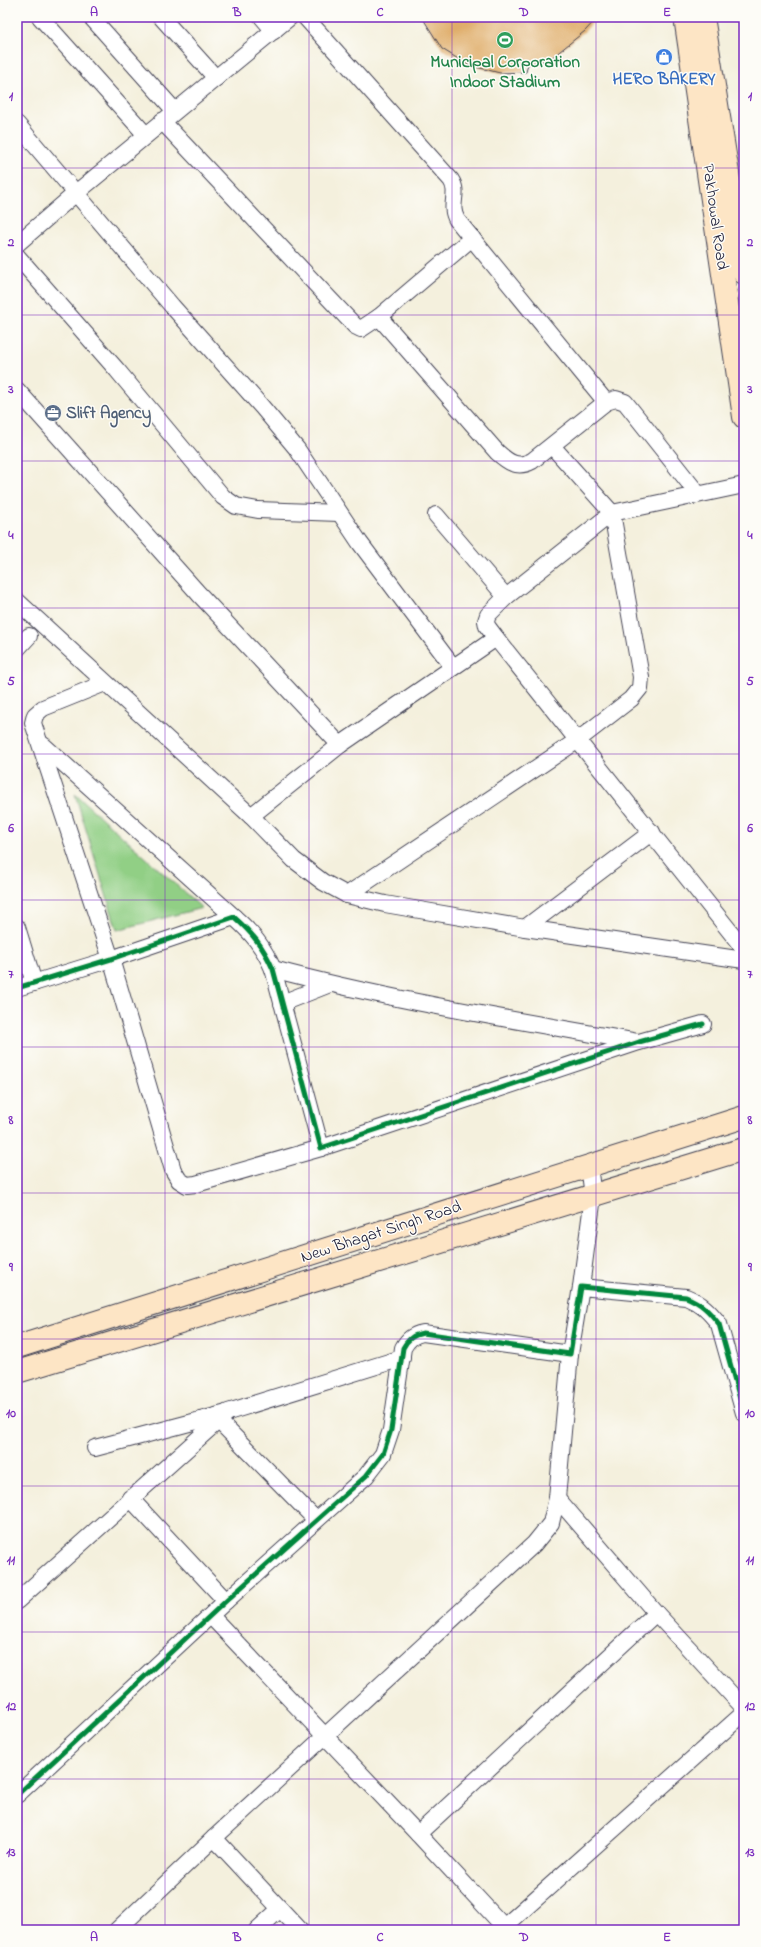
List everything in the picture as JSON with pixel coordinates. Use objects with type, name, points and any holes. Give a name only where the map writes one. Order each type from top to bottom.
[{"type":"street","points":[[40,17],[146,135]]},
{"type":"street","points":[[91,17],[175,111]]},
{"type":"street","points":[[161,17],[216,78]]},
{"type":"street","points":[[262,17],[274,31]]},
{"type":"street","points":[[19,238],[290,17]]},
{"type":"street","points":[[305,17],[452,180],[455,189],[452,204],[453,212],[457,220],[606,402]]},
{"type":"street","name":"Pakhowal Road","points":[[685,17],[744,417]]},
{"type":"street","name":"Pakhowal Road","points":[[703,17],[744,273]]},
{"type":"street","points":[[162,121],[355,326],[361,329],[378,317],[472,238]]},
{"type":"street","points":[[17,124],[172,306],[267,413],[310,468],[339,513],[453,667]]},
{"type":"street","points":[[17,256],[223,497],[236,506],[258,510],[339,513]]},
{"type":"street","points":[[378,317],[497,452],[514,465],[525,465],[552,446],[606,402],[616,399],[625,402],[698,494]]},
{"type":"street","points":[[17,390],[199,594],[340,745]]},
{"type":"street","points":[[347,895],[578,740],[631,699],[640,688],[641,677],[612,513],[552,446]]},
{"type":"street","points":[[744,485],[612,513],[506,597],[488,615],[486,621],[487,626],[496,638],[744,949]]},
{"type":"street","points":[[436,515],[506,597]]},
{"type":"street","points":[[17,601],[250,816],[294,860],[323,882],[347,895],[385,904],[525,928],[744,960]]},
{"type":"street","points":[[17,649],[29,636]]},
{"type":"street","points":[[250,816],[340,745],[496,638]]},
{"type":"street","points":[[105,683],[43,708],[35,715],[34,722],[111,959],[173,1170],[179,1180],[187,1185],[196,1184],[321,1148],[639,1042],[703,1024]]},
{"type":"street","points":[[42,744],[252,933],[266,951],[282,1003],[321,1148]]},
{"type":"street","points":[[525,928],[652,832]]},
{"type":"street","points":[[17,988],[111,959],[234,917]]},
{"type":"street","points":[[17,927],[34,983]]},
{"type":"street","points":[[272,969],[330,984],[471,1012],[639,1042]]},
{"type":"street","points":[[282,1003],[330,984]]},
{"type":"street","name":"New Bhagat Singh Road","points":[[17,1347],[744,1117]]},
{"type":"street","name":"New Bhagat Singh Road","points":[[17,1372],[744,1149]]},
{"type":"street","points":[[117,1930],[214,1838],[326,1737],[534,1544],[550,1523],[557,1498],[570,1354],[581,1287],[593,1196],[589,1166]]},
{"type":"street","points":[[581,1287],[686,1296],[699,1302],[710,1312],[719,1324],[744,1413]]},
{"type":"street","points":[[17,1795],[226,1601],[366,1476],[383,1454],[391,1430],[403,1348],[407,1341],[414,1335],[423,1333],[570,1354]]},
{"type":"street","points":[[95,1448],[224,1417],[402,1358]]},
{"type":"street","points":[[17,1601],[130,1498],[224,1417]]},
{"type":"street","points":[[224,1417],[316,1520]]},
{"type":"street","points":[[130,1498],[226,1601]]},
{"type":"street","points":[[557,1498],[656,1613],[744,1708]]},
{"type":"street","points":[[418,1834],[656,1613]]},
{"type":"street","points":[[211,1616],[418,1834],[505,1929],[744,1713]]},
{"type":"street","points":[[214,1838],[300,1930]]},
{"type":"street","points":[[257,1930],[280,1909]]},
{"type":"green space","points":[[75,794],[202,908],[117,930]]},
{"type":"building","name":"Municipal Corporation Indoor Stadium","points":[[422,17],[598,17],[585,31],[549,60],[528,64],[526,72],[500,73],[468,65],[442,49]]},
{"type":"cycle path","points":[[17,988],[111,959],[234,917],[256,940],[273,969],[321,1148],[639,1042],[703,1024]]},
{"type":"cycle path","points":[[17,1795],[226,1601],[366,1476],[383,1454],[391,1430],[403,1348],[414,1336],[423,1333],[570,1354],[581,1287],[686,1297],[704,1308],[719,1324],[744,1413]]},
{"type":"place","name":"Municipal Corporation Indoor Stadium","points":[[505,40]]},
{"type":"place","name":"HERO BAKERY","points":[[664,57]]},
{"type":"place","name":"Slift Agency","points":[[53,413]]}]
